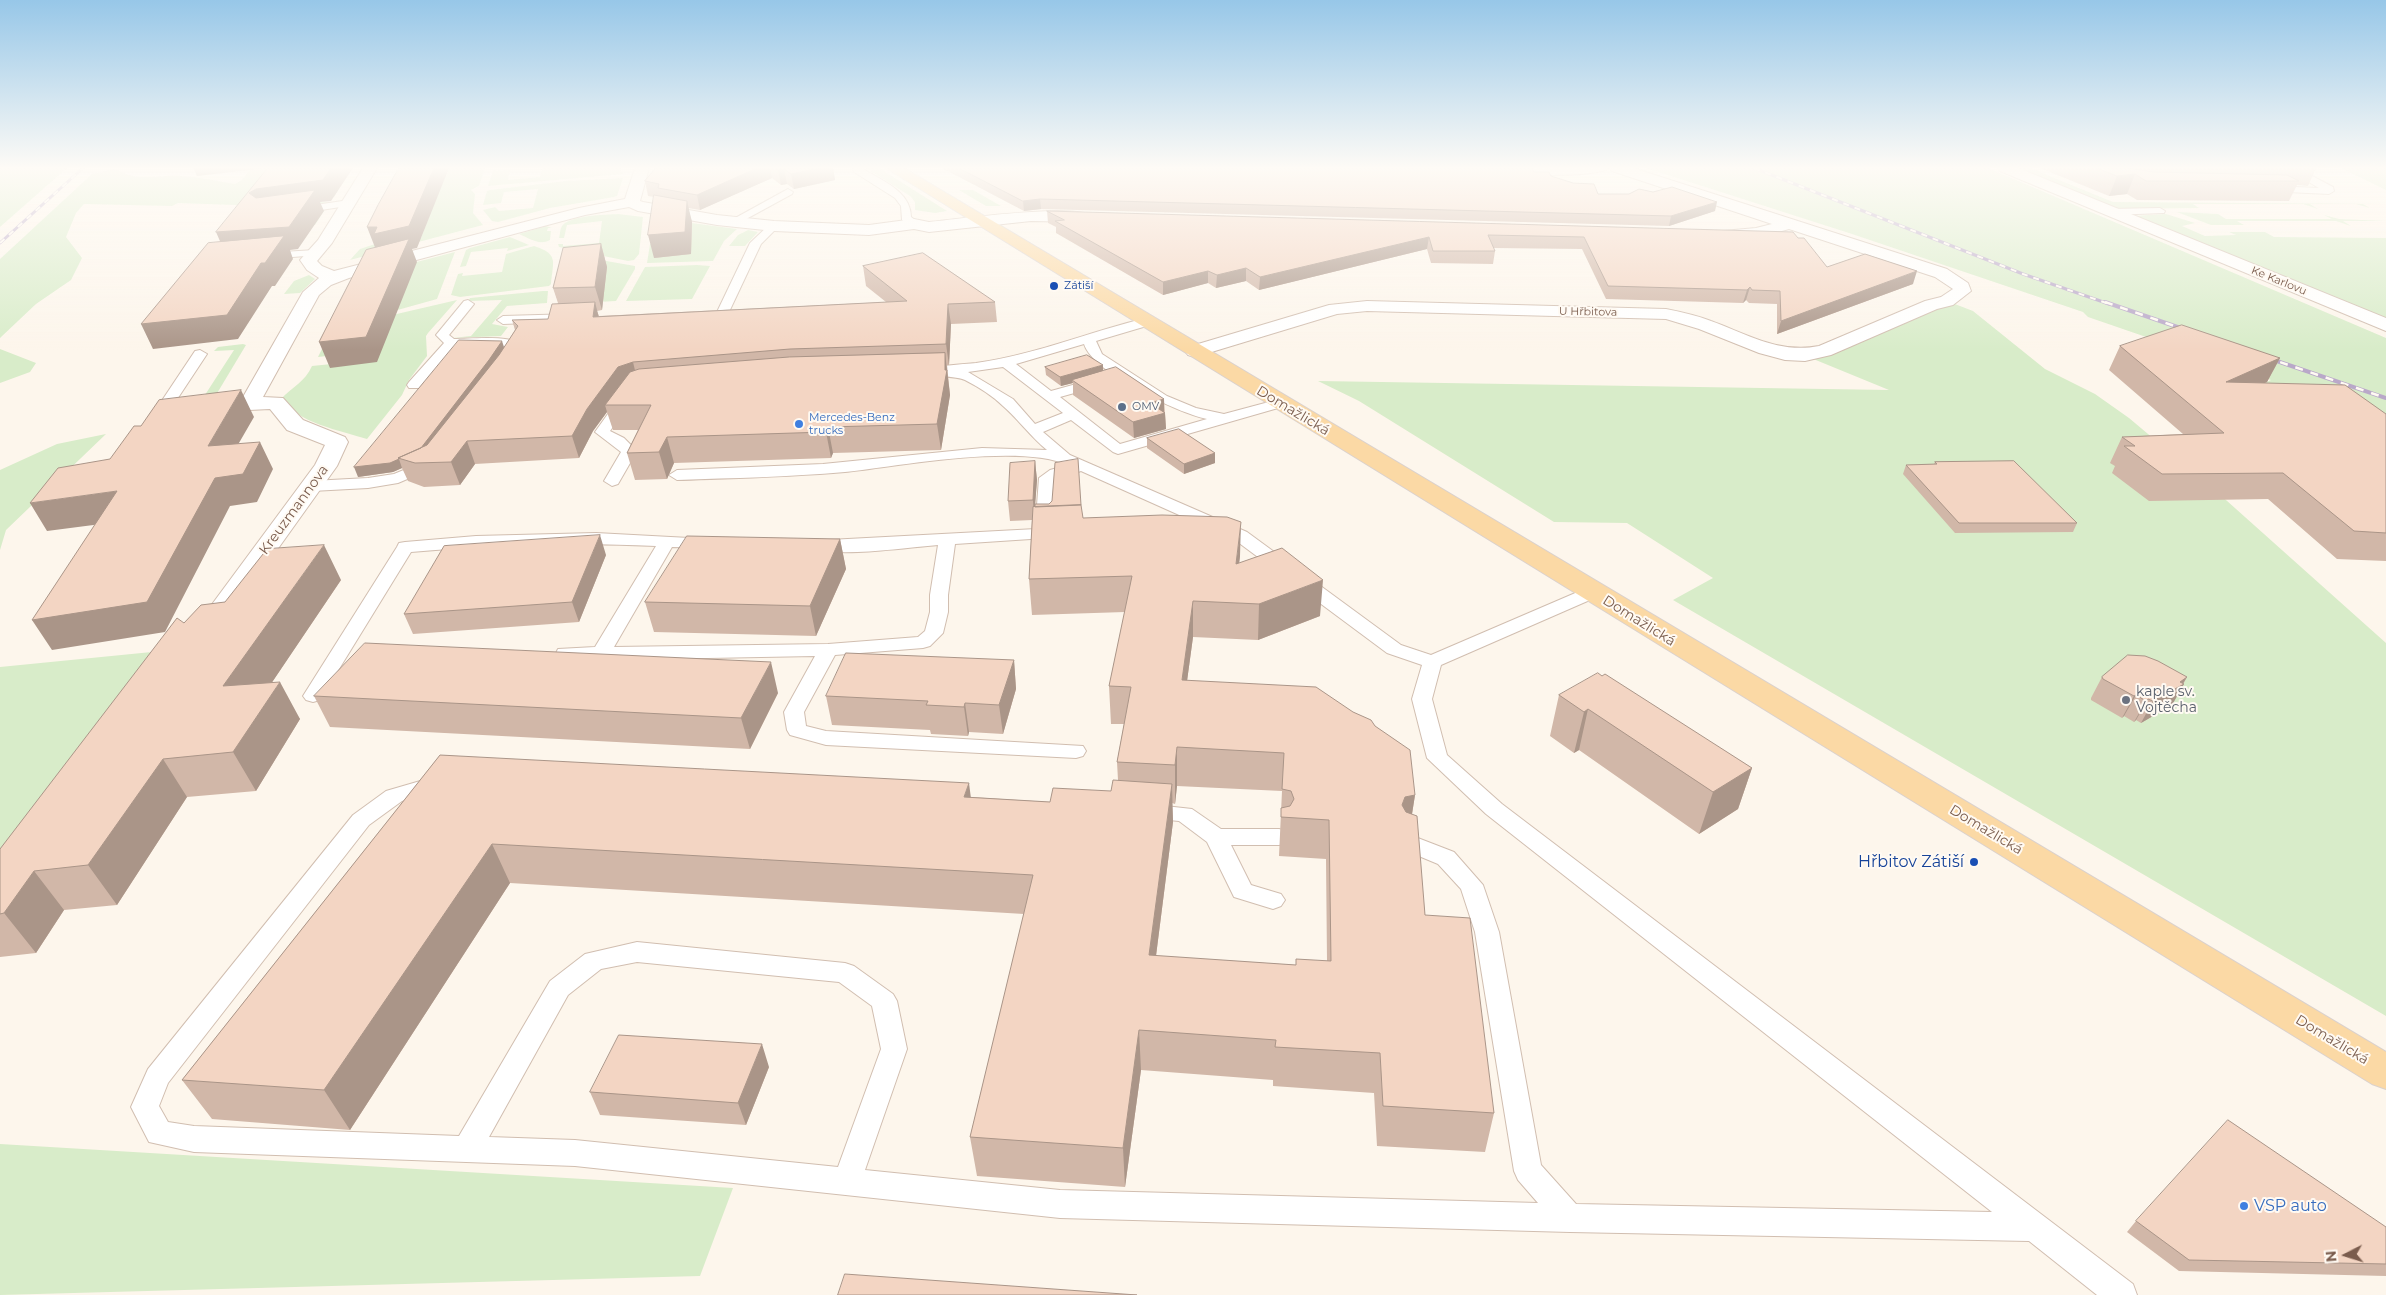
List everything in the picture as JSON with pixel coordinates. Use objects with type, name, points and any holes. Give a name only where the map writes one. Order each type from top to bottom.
[{"type":"main road","name":"Domažlická","points":[[992,228],[2386,1072]]},
{"type":"street","points":[[333,228],[324,243],[308,260],[310,266],[334,277]]},
{"type":"street","name":"Kreuzmannova","points":[[211,623],[326,466],[337,442],[295,425],[276,402],[240,406],[312,292],[325,281],[334,277],[518,228]]},
{"type":"street","points":[[831,228],[868,230],[880,228]]},
{"type":"street","points":[[1715,234],[1757,233],[1773,228]]},
{"type":"street","name":"U Hřbitova","points":[[1195,351],[1335,309],[1367,306],[1666,314],[1704,323],[1781,354],[1806,356],[1824,351],[1931,305],[1947,301],[1962,291],[1962,287],[1941,273],[1802,228]]},
{"type":"street","name":"Ke Karlovu","points":[[2149,228],[2386,325]]},
{"type":"lane","points":[[741,312],[718,312],[756,243],[771,228]]},
{"type":"lane","points":[[256,257],[315,253]]},
{"type":"lane","points":[[468,304],[442,335],[451,343],[507,343],[516,346],[500,372]]},
{"type":"lane","points":[[503,320],[584,317]]},
{"type":"lane","points":[[507,343],[528,319]]},
{"type":"lane","points":[[908,372],[1006,363],[1146,322]]},
{"type":"lane","points":[[1089,338],[1090,347],[1097,357],[1162,399],[1184,409],[1224,419]]},
{"type":"lane","points":[[414,385],[451,343]]},
{"type":"lane","points":[[172,419],[162,410],[200,354]]},
{"type":"lane","points":[[1006,363],[1118,449],[1280,403]]},
{"type":"lane","points":[[946,370],[968,376],[1008,402],[1034,431],[1065,458]]},
{"type":"lane","points":[[1049,396],[1123,375]]},
{"type":"lane","points":[[612,481],[629,451],[619,441],[602,432],[631,392],[638,390]]},
{"type":"lane","points":[[1034,431],[1055,420],[1073,414]]},
{"type":"lane","points":[[677,475],[843,467],[986,454],[1036,452],[1065,458],[1241,536],[1394,649],[1432,662],[1593,592]]},
{"type":"lane","points":[[312,486],[368,483],[398,478],[429,464],[435,457]]},
{"type":"lane","points":[[1044,519],[1047,478],[1056,473],[1083,466]]},
{"type":"lane","points":[[1174,527],[1214,524]]},
{"type":"lane","points":[[802,545],[849,546],[1075,532]]},
{"type":"lane","points":[[313,696],[405,547],[476,541],[587,538],[725,545]]},
{"type":"lane","points":[[550,653],[600,654],[828,650],[923,642],[934,633],[939,612],[939,595],[947,539]]},
{"type":"lane","points":[[600,654],[668,542]]},
{"type":"lane","points":[[341,650],[361,651]]},
{"type":"lane","points":[[828,650],[794,712],[797,730],[826,738],[1076,751]]},
{"type":"lane","points":[[1432,662],[1422,699],[1437,758],[1494,809],[2122,1295]]},
{"type":"lane","points":[[460,779],[450,780],[394,796],[361,820],[157,1077],[146,1107],[160,1132],[194,1139],[575,1153],[1060,1204],[1570,1218],[2034,1227]]},
{"type":"lane","points":[[1124,810],[1184,814],[1216,837],[1242,891],[1273,900]]},
{"type":"lane","points":[[1216,837],[1279,837]]},
{"type":"lane","points":[[1410,842],[1446,858],[1471,886],[1487,932],[1528,1171],[1570,1218]]},
{"type":"lane","points":[[467,1149],[559,988],[594,962],[638,952],[845,972],[884,1002],[894,1049],[847,1182]]},
{"type":"green space","points":[[33,228],[70,228],[66,237],[82,258],[71,280],[36,304],[0,338],[0,259]]},
{"type":"green space","points":[[246,228],[274,228],[244,231]]},
{"type":"green space","points":[[425,228],[470,228],[350,260],[360,249],[378,243],[384,229],[389,229],[384,242],[421,238]]},
{"type":"green space","points":[[538,228],[548,228],[547,231],[551,231],[550,240],[546,242],[534,241],[519,234]]},
{"type":"green space","points":[[561,228],[566,228],[564,238],[559,238]]},
{"type":"green space","points":[[601,228],[642,228],[639,254],[634,260],[628,261],[559,247],[558,244],[563,244],[563,246],[599,243]]},
{"type":"green space","points":[[659,228],[737,229],[724,241],[713,261],[647,263],[650,244],[655,243],[654,258]]},
{"type":"green space","points":[[1835,228],[2129,228],[2386,338],[2386,420],[2242,394],[2271,380],[2088,317],[2083,312]]},
{"type":"green space","points":[[2162,228],[2188,228],[2205,236],[2236,235],[2229,232],[2265,232],[2274,237],[2386,238],[2386,321]]},
{"type":"green space","points":[[748,230],[758,232],[745,246],[729,246],[738,235]]},
{"type":"green space","points":[[510,237],[529,245],[507,251],[508,248],[471,252],[466,266],[460,267],[466,250]]},
{"type":"green space","points":[[534,246],[547,252],[553,259],[551,284],[549,286],[460,297],[451,295],[458,274],[463,273],[462,276],[502,272],[506,254]]},
{"type":"green space","points":[[455,252],[437,299],[376,316],[405,265]]},
{"type":"green space","points":[[572,255],[635,266],[635,269],[616,301],[560,304]]},
{"type":"green space","points":[[710,266],[692,299],[626,301],[645,267]]},
{"type":"green space","points":[[309,275],[315,279],[300,293],[284,294],[294,281]]},
{"type":"green space","points":[[548,291],[547,303],[507,306],[492,324],[508,327],[501,336],[452,338],[471,336],[502,300],[468,301],[470,298]]},
{"type":"green space","points":[[457,300],[426,336],[427,356],[409,380],[402,395],[367,439],[308,420],[288,407],[281,399],[302,380],[312,366],[332,364],[336,355],[318,357],[332,329]]},
{"type":"green space","points":[[1947,301],[1973,311],[2045,369],[2095,394],[2129,418],[2217,492],[2386,643],[2386,1016],[1673,600],[1713,578],[1627,523],[1554,522],[1359,401],[1318,381],[1889,390],[1806,356]]},
{"type":"green space","points":[[246,345],[216,395],[203,398],[234,350],[214,351],[218,347]]},
{"type":"green space","points":[[0,349],[36,363],[30,372],[0,383]]},
{"type":"green space","points":[[106,434],[6,530],[0,550],[0,470],[57,444]]},
{"type":"green space","points":[[172,650],[0,888],[0,667]]},
{"type":"green space","points":[[0,1144],[733,1188],[700,1276],[0,1295]]},
{"type":"building","points":[[219,228],[268,228],[216,232]]},
{"type":"building","points":[[376,228],[398,228],[374,234]]},
{"type":"building","points":[[649,228],[685,228],[685,232],[648,235]]},
{"type":"building","points":[[1068,228],[1666,228],[1793,232],[1798,238],[1804,238],[1827,267],[1865,254],[1917,271],[1781,321],[1780,291],[1752,290],[1750,287],[1747,290],[1608,286],[1584,237],[1488,235],[1495,251],[1433,251],[1429,237],[1260,277],[1246,268],[1217,275],[1208,271],[1163,282]]},
{"type":"building","points":[[284,236],[265,263],[261,263],[227,315],[141,324],[208,243]]},
{"type":"building","points":[[409,239],[366,337],[319,342],[366,250]]},
{"type":"building","points":[[601,244],[595,287],[553,288],[563,248]]},
{"type":"building","points":[[923,253],[995,302],[948,304],[946,344],[790,349],[633,362],[618,367],[587,409],[572,436],[467,441],[451,462],[415,463],[398,458],[427,445],[499,355],[518,326],[512,320],[548,319],[552,304],[595,302],[593,317],[907,301],[863,266]]},
{"type":"building","points":[[2182,325],[2280,358],[2226,382],[2345,385],[2386,414],[2386,533],[2354,531],[2283,473],[2162,474],[2124,446],[2135,446],[2122,437],[2224,433],[2120,346]]},
{"type":"building","points":[[459,340],[502,341],[421,448],[390,463],[354,467]]},
{"type":"building","points":[[945,353],[945,370],[947,370],[937,424],[828,427],[826,432],[667,437],[659,452],[627,453],[651,405],[605,405],[630,372],[639,369],[789,357]]},
{"type":"building","points":[[1087,355],[1103,365],[1060,377],[1045,367]]},
{"type":"building","points":[[1116,367],[1164,399],[1150,403],[1165,413],[1133,422],[1072,380]]},
{"type":"building","points":[[241,390],[208,446],[260,442],[243,474],[215,478],[147,602],[32,620],[117,491],[30,503],[58,468],[110,459],[134,426],[141,426],[159,400]]},
{"type":"building","points":[[1179,429],[1215,453],[1184,464],[1147,438]]},
{"type":"building","points":[[1078,459],[1081,505],[1035,507],[1035,504],[1049,504],[1052,501],[1055,463]]},
{"type":"building","points":[[1035,461],[1033,500],[1008,501],[1010,463]]},
{"type":"building","points":[[2014,461],[2077,523],[1959,523],[1906,465],[1937,464],[1935,462]]},
{"type":"building","points":[[1081,505],[1083,518],[1162,515],[1227,517],[1241,522],[1236,564],[1282,548],[1323,580],[1259,604],[1193,601],[1182,680],[1316,687],[1353,712],[1371,720],[1375,726],[1410,750],[1415,795],[1405,797],[1402,805],[1406,812],[1417,816],[1425,915],[1470,918],[1494,1113],[1383,1106],[1380,1053],[1275,1047],[1276,1040],[1139,1030],[1123,1148],[970,1137],[1033,875],[492,844],[324,1090],[182,1080],[440,755],[969,783],[964,797],[1050,802],[1053,788],[1111,791],[1113,780],[1172,784],[1149,955],[1296,965],[1296,959],[1331,961],[1329,820],[1281,817],[1281,808],[1290,806],[1294,799],[1291,791],[1282,789],[1284,753],[1177,747],[1175,765],[1117,762],[1131,687],[1109,686],[1132,576],[1029,579],[1033,507]]},
{"type":"building","points":[[600,535],[572,602],[404,614],[444,546]]},
{"type":"building","points":[[687,536],[840,539],[810,606],[645,602]]},
{"type":"building","points":[[324,545],[223,686],[280,682],[233,752],[163,759],[88,865],[34,871],[4,913],[0,914],[0,849],[177,618],[184,623],[201,605],[225,602],[267,549]]},
{"type":"building","points":[[365,643],[771,662],[741,718],[314,696]]},
{"type":"building","points":[[846,653],[1014,660],[999,705],[965,703],[964,707],[926,705],[928,701],[826,696]]},
{"type":"building","points":[[2128,655],[2145,656],[2158,661],[2187,677],[2180,682],[2184,684],[2153,701],[2148,699],[2146,701],[2103,679],[2102,677]]},
{"type":"building","points":[[1598,673],[1602,676],[1605,674],[1752,768],[1713,792],[1588,709],[1584,712],[1559,695]]},
{"type":"building","points":[[619,1035],[762,1044],[738,1103],[590,1092]]},
{"type":"building","points":[[2228,1120],[2386,1227],[2386,1264],[2189,1260],[2136,1221]]},
{"type":"building","points":[[845,1274],[1137,1295],[838,1295]]},
{"type":"railway","points":[[0,243],[16,228]]},
{"type":"railway","points":[[1907,228],[2023,274],[2109,304]]},
{"type":"railway","points":[[2105,302],[2189,331]]},
{"type":"railway","points":[[2265,357],[2386,398]]},
{"type":"place","name":"Zátiší","points":[[1054,286]]},
{"type":"place","name":"OMV","points":[[1122,407]]},
{"type":"place","name":"Mercedes-Benz trucks","points":[[799,424]]},
{"type":"place","name":"kaple sv. Vojtěcha","points":[[2126,700]]},
{"type":"place","name":"Hřbitov Zátiší","points":[[1974,862]]},
{"type":"place","name":"VSP auto","points":[[2244,1206]]}]
